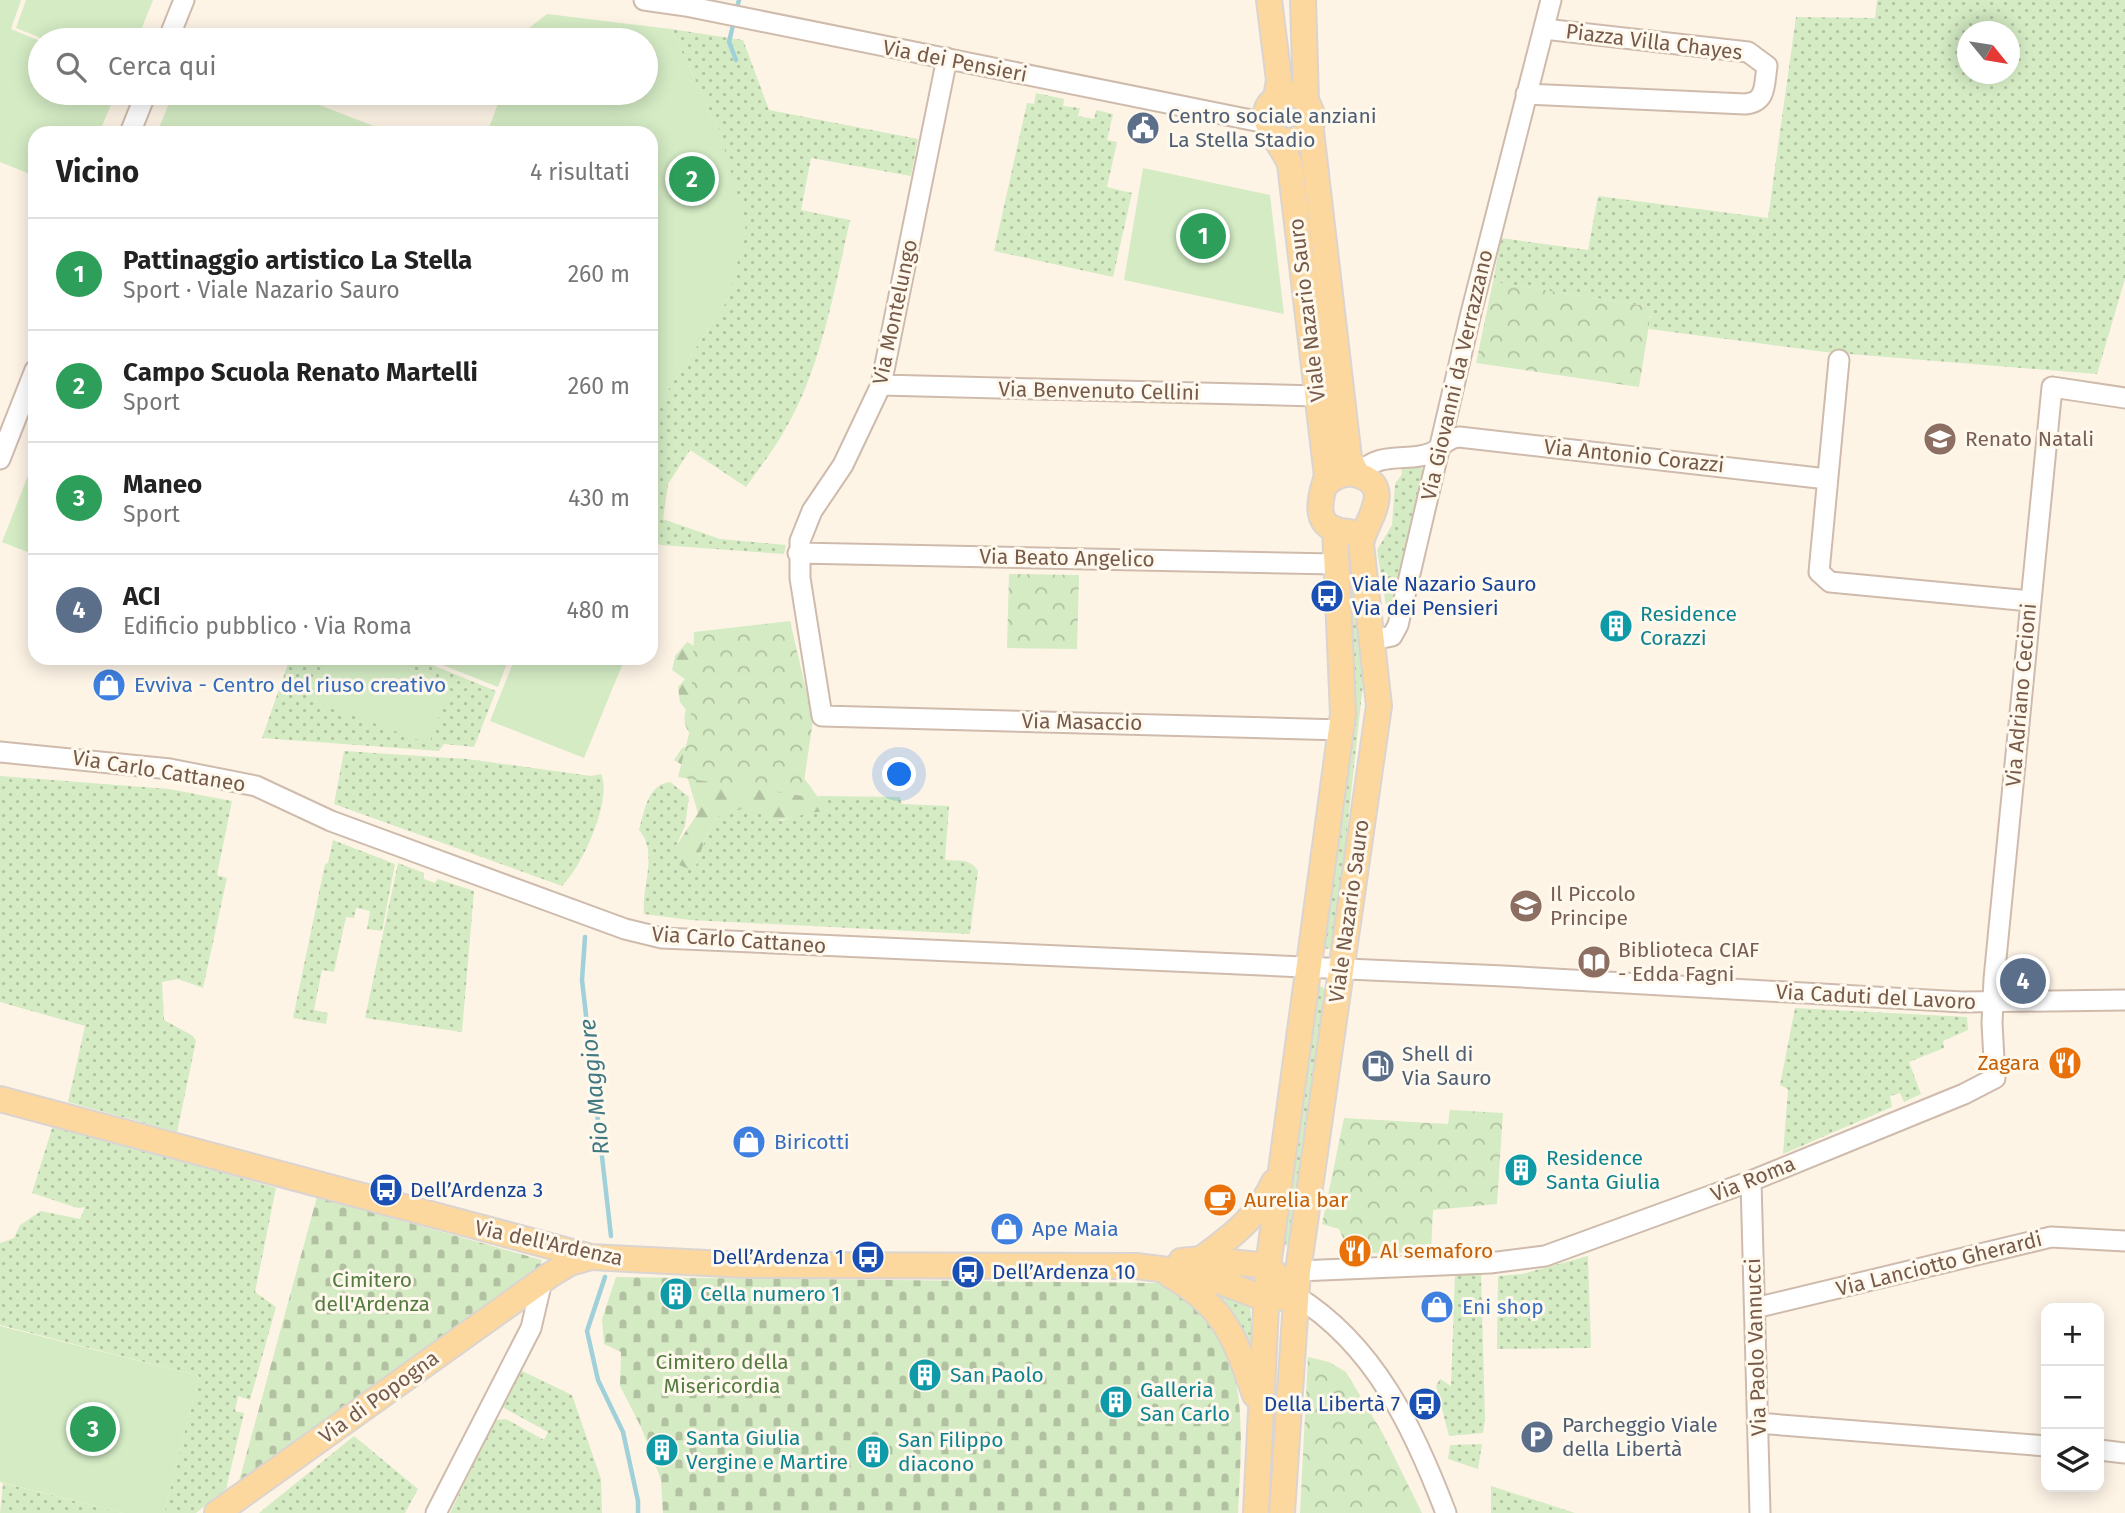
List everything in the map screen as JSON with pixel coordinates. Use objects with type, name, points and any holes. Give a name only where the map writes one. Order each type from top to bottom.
[{"type":"main road","points":[[1269,0],[1279,80],[1276,98],[1269,106],[1271,130],[1295,142],[1311,131],[1314,113],[1306,100],[1303,0]]},
{"type":"main road","points":[[1276,98],[1292,94],[1306,100]]},
{"type":"main road","name":"Viale Nazario Sauro","points":[[1271,130],[1290,164],[1327,476],[1319,505],[1321,515],[1335,529],[1335,564],[1344,677],[1342,730],[1280,1168],[1282,1283]]},
{"type":"main road","name":"Viale Nazario Sauro","points":[[1282,1283],[1340,970],[1378,718],[1373,640],[1362,544],[1366,526],[1376,512],[1377,496],[1369,483],[1357,475],[1349,454],[1311,131]]},
{"type":"main road","points":[[1324,486],[1339,475],[1357,475]]},
{"type":"main road","points":[[1335,529],[1351,532],[1366,526]]},
{"type":"main road","name":"Via dell'Ardenza","points":[[0,1100],[591,1257],[626,1261],[745,1265],[1157,1268],[1282,1283]]},
{"type":"main road","name":"Viale Nazario Sauro","points":[[1201,1259],[1249,1220],[1267,1196],[1280,1168]]},
{"type":"main road","name":"Via di Popogna","points":[[217,1513],[542,1281],[570,1263],[591,1257]]},
{"type":"main road","name":"Via dell'Ardenza","points":[[1157,1268],[1201,1259],[1282,1283]]},
{"type":"main road","points":[[1157,1268],[1199,1293],[1218,1313],[1238,1343],[1260,1407]]},
{"type":"main road","points":[[1256,1513],[1260,1407],[1282,1283]]},
{"type":"main road","points":[[1282,1283],[1282,1513]]},
{"type":"street","points":[[173,28],[184,0]]},
{"type":"street","name":"Via dei Pensieri","points":[[644,0],[688,3],[748,19],[947,58],[1271,130]]},
{"type":"street","points":[[1544,29],[1551,0]]},
{"type":"street","name":"Piazza Villa Chayes","points":[[1544,29],[1748,52],[1767,66],[1763,96],[1755,103],[1526,94],[1544,29]]},
{"type":"street","name":"Via Montelungo","points":[[822,716],[798,553],[808,518],[843,465],[881,385],[947,58]]},
{"type":"street","name":"Via Giovanni da Verrazzano","points":[[1373,640],[1388,638],[1397,628],[1526,94]]},
{"type":"street","points":[[133,126],[141,105]]},
{"type":"street","points":[[1839,360],[1819,572],[1830,582],[2030,601]]},
{"type":"street","name":"Via Benvenuto Cellini","points":[[881,385],[1317,396]]},
{"type":"street","name":"Via Adriano Cecioni","points":[[1993,1004],[2052,387],[2125,398]]},
{"type":"street","points":[[0,459],[28,388]]},
{"type":"street","name":"Via Antonio Corazzi","points":[[1357,475],[1364,467],[1407,455],[1431,453],[1441,442],[1459,437],[1827,479]]},
{"type":"street","points":[[1377,496],[1384,472],[1407,455]]},
{"type":"street","name":"Via Beato Angelico","points":[[798,553],[1335,564]]},
{"type":"street","name":"Via Masaccio","points":[[822,716],[1342,730]]},
{"type":"street","name":"Via Carlo Cattaneo","points":[[0,752],[170,769],[256,786],[331,821],[614,925],[654,937],[1340,970]]},
{"type":"street","name":"Via Caduti del Lavoro","points":[[1340,970],[1993,1004]]},
{"type":"street","points":[[1993,1004],[2125,1000]]},
{"type":"street","name":"Via Roma","points":[[1282,1283],[1545,1256],[1751,1181],[1964,1094],[1995,1078],[1993,1004]]},
{"type":"street","name":"Via Paolo Vannucci","points":[[1751,1181],[1760,1513]]},
{"type":"street","name":"Via Lanciotto Gherardi","points":[[1755,1308],[2051,1237],[2125,1241]]},
{"type":"street","points":[[436,1513],[531,1328],[542,1281]]},
{"type":"street","points":[[1282,1283],[1324,1314],[1366,1356],[1409,1427],[1446,1513]]},
{"type":"street","points":[[1758,1423],[2041,1446]]},
{"type":"street","points":[[2104,1451],[2125,1453]]},
{"type":"green space","points":[[0,0],[21,0],[11,29],[28,36],[28,105],[111,105],[102,126],[28,126],[28,173],[0,162]]},
{"type":"green space","points":[[26,0],[153,0],[142,28],[28,28],[28,33],[16,28]]},
{"type":"green space","points":[[1877,0],[2125,0],[2125,279],[2097,374],[1825,352],[1649,329],[1652,307],[1493,282],[1501,238],[1588,250],[1598,196],[1768,218],[1796,17],[1875,18]]},
{"type":"green space","points":[[547,14],[671,29],[720,133],[746,225],[730,296],[658,405],[658,126],[490,126],[498,105],[658,105],[658,28],[529,28]]},
{"type":"green space","points":[[671,29],[743,40],[769,110],[918,139],[911,176],[811,158],[801,210],[850,220],[824,332],[806,387],[780,438],[746,487],[690,450],[668,484],[663,519],[720,539],[786,545],[784,554],[658,544],[658,405],[730,296],[720,133]]},
{"type":"green space","points":[[1036,93],[1064,99],[1063,106],[1080,108],[1078,116],[1094,119],[1096,110],[1113,114],[1107,140],[1117,142],[1107,187],[1132,193],[1113,277],[994,251],[1027,103],[1034,104]]},
{"type":"green space","points":[[168,105],[319,105],[374,126],[160,126]]},
{"type":"green space","points":[[1143,168],[1270,195],[1284,314],[1124,280]]},
{"type":"green space","points":[[1493,282],[1652,307],[1639,387],[1476,363]]},
{"type":"green space","points":[[1419,466],[1427,473],[1427,479],[1420,483],[1394,601],[1398,604],[1389,624],[1377,550],[1392,525],[1395,484],[1402,474],[1401,468]]},
{"type":"green space","points":[[28,476],[28,552],[2,542]]},
{"type":"green space","points":[[1340,551],[1353,551],[1364,675],[1334,949],[1319,948]]},
{"type":"green space","points":[[1009,574],[1079,575],[1077,649],[1007,648]]},
{"type":"green space","points":[[790,621],[813,720],[802,796],[678,777],[690,730],[694,632]]},
{"type":"green space","points":[[687,642],[698,648],[826,805],[825,811],[777,820],[770,820],[769,814],[761,807],[750,814],[741,809],[722,810],[707,834],[694,871],[679,865],[676,846],[698,813],[684,766],[674,760],[682,748],[696,743],[687,728],[684,720],[686,710],[680,702],[678,687],[685,679],[672,670],[675,656]]},
{"type":"green space","points":[[288,665],[328,665],[315,702],[451,684],[401,665],[432,665],[496,691],[474,747],[444,744],[439,751],[262,738]]},
{"type":"green space","points":[[328,665],[401,665],[451,684],[429,744],[315,701]]},
{"type":"green space","points":[[443,665],[506,665],[498,687]]},
{"type":"green space","points":[[512,665],[622,665],[584,758],[490,721]]},
{"type":"green space","points":[[344,751],[467,759],[591,776],[601,774],[604,785],[603,799],[594,832],[586,849],[562,886],[334,804]]},
{"type":"green space","points":[[0,776],[169,789],[232,801],[217,875],[227,878],[203,988],[178,979],[162,982],[164,1020],[193,1036],[196,1041],[177,1132],[68,1102],[85,1026],[0,1002]]},
{"type":"green space","points":[[670,782],[689,797],[685,826],[676,846],[694,871],[707,834],[722,810],[761,807],[781,821],[810,811],[824,811],[816,798],[819,796],[900,797],[902,804],[949,806],[945,860],[968,862],[978,871],[970,934],[690,920],[644,914],[649,860],[645,839],[639,830],[652,793],[662,784]]},
{"type":"green space","points":[[333,840],[395,864],[382,931],[367,929],[370,911],[356,908],[354,918],[346,917],[334,972],[322,970],[314,1010],[328,1013],[326,1024],[293,1018],[325,864],[328,863]]},
{"type":"green space","points":[[398,863],[424,873],[424,879],[435,883],[438,879],[474,891],[462,1032],[365,1018]]},
{"type":"green space","points":[[1319,985],[1326,990],[1291,1246],[1281,1245],[1315,987]]},
{"type":"green space","points":[[1795,1008],[1967,1017],[1968,1030],[1943,1041],[1944,1048],[1909,1062],[1921,1094],[1904,1102],[1900,1093],[1890,1096],[1892,1107],[1783,1154],[1788,1089],[1780,1085]]},
{"type":"green space","points":[[1450,1110],[1503,1113],[1497,1204],[1433,1210],[1431,1252],[1372,1253],[1372,1246],[1363,1246],[1362,1239],[1343,1238],[1339,1229],[1322,1224],[1344,1118],[1448,1124]]},
{"type":"green space","points":[[53,1125],[276,1188],[255,1292],[276,1307],[250,1400],[238,1396],[235,1411],[244,1413],[226,1489],[196,1513],[164,1513],[199,1376],[0,1325],[0,1243],[14,1238],[20,1225],[41,1211],[80,1219],[85,1207],[78,1208],[32,1193]]},
{"type":"green space","name":"Cimitero dell'Ardenza","points":[[317,1197],[542,1260],[539,1269],[238,1485]]},
{"type":"green space","points":[[1588,1256],[1591,1348],[1497,1349],[1498,1276],[1522,1274]]},
{"type":"green space","points":[[1455,1273],[1481,1273],[1485,1419],[1483,1433],[1449,1436],[1436,1386],[1440,1379],[1451,1386]]},
{"type":"green space","name":"Cimitero della Misericordia","points":[[616,1277],[1160,1283],[1191,1304],[1213,1328],[1227,1354],[1236,1383],[1240,1413],[1238,1513],[663,1513],[661,1480],[641,1427],[620,1386],[621,1352],[604,1344],[602,1319]]},
{"type":"green space","points":[[1200,1281],[1250,1306],[1253,1346],[1248,1347]]},
{"type":"green space","points":[[0,1326],[199,1376],[164,1513],[123,1513],[0,1482]]},
{"type":"green space","points":[[1308,1357],[1329,1362],[1346,1372],[1383,1434],[1422,1513],[1300,1513]]},
{"type":"green space","points":[[520,1370],[572,1395],[601,1479],[602,1513],[450,1513],[495,1420],[506,1419],[544,1440],[548,1432],[502,1407]]},
{"type":"green space","points":[[354,1436],[418,1489],[405,1513],[259,1513]]},
{"type":"green space","points":[[1482,1444],[1478,1469],[1448,1459],[1450,1445]]},
{"type":"green space","points":[[3,1483],[123,1513],[0,1513]]},
{"type":"green space","points":[[1491,1486],[1575,1513],[1491,1513]]},
{"type":"waterway","name":"Rio Maggiore","points":[[736,12],[739,0]]},
{"type":"waterway","name":"Rio Maggiore","points":[[734,21],[729,42],[736,60]]},
{"type":"waterway","name":"Rio Maggiore","points":[[585,937],[582,980],[611,1236]]},
{"type":"waterway","name":"Rio Maggiore","points":[[605,1277],[587,1331],[598,1380],[623,1432],[638,1501],[638,1513]]},
{"type":"place","name":"Centro sociale anziani La Stella Stadio","points":[[1143,128]]},
{"type":"place","name":"Campo Scuola Renato Martelli","points":[[692,179]]},
{"type":"place","name":"Pattinaggio artistico La Stella","points":[[1203,236]]},
{"type":"place","name":"Renato Natali","points":[[1940,439]]},
{"type":"place","name":"Viale Nazario Sauro Via dei Pensieri","points":[[1327,596]]},
{"type":"place","name":"Residence Corazzi","points":[[1616,626]]},
{"type":"place","name":"Evviva - Centro del riuso creativo","points":[[109,685]]},
{"type":"place","name":"Il Piccolo Principe","points":[[1526,906]]},
{"type":"place","name":"Biblioteca CIAF - Edda Fagni","points":[[1594,962]]},
{"type":"place","name":"ACI","points":[[2023,981]]},
{"type":"place","name":"Zagara","points":[[2065,1063]]},
{"type":"place","name":"Shell di Via Sauro","points":[[1378,1066]]},
{"type":"place","name":"Biricotti","points":[[749,1142]]},
{"type":"place","name":"Residence Santa Giulia","points":[[1521,1170]]},
{"type":"place","name":"Dell’Ardenza 3","points":[[386,1190]]},
{"type":"place","name":"Aurelia bar","points":[[1220,1200]]},
{"type":"place","name":"Ape Maia","points":[[1007,1229]]},
{"type":"place","name":"Al semaforo","points":[[1355,1251]]},
{"type":"place","name":"Dell’Ardenza 1","points":[[868,1257]]},
{"type":"place","name":"Dell’Ardenza 10","points":[[968,1272]]},
{"type":"place","name":"Cella numero 1","points":[[676,1294]]},
{"type":"place","name":"Eni shop","points":[[1437,1307]]},
{"type":"place","name":"San Paolo","points":[[925,1375]]},
{"type":"place","name":"Galleria San Carlo","points":[[1116,1402]]},
{"type":"place","name":"Della Libertà 7","points":[[1425,1404]]},
{"type":"place","name":"Maneo","points":[[93,1429]]},
{"type":"place","name":"Parcheggio Viale della Libertà","points":[[1537,1437]]},
{"type":"place","name":"Santa Giulia Vergine e Martire","points":[[662,1450]]},
{"type":"place","name":"San Filippo diacono","points":[[873,1452]]}]
